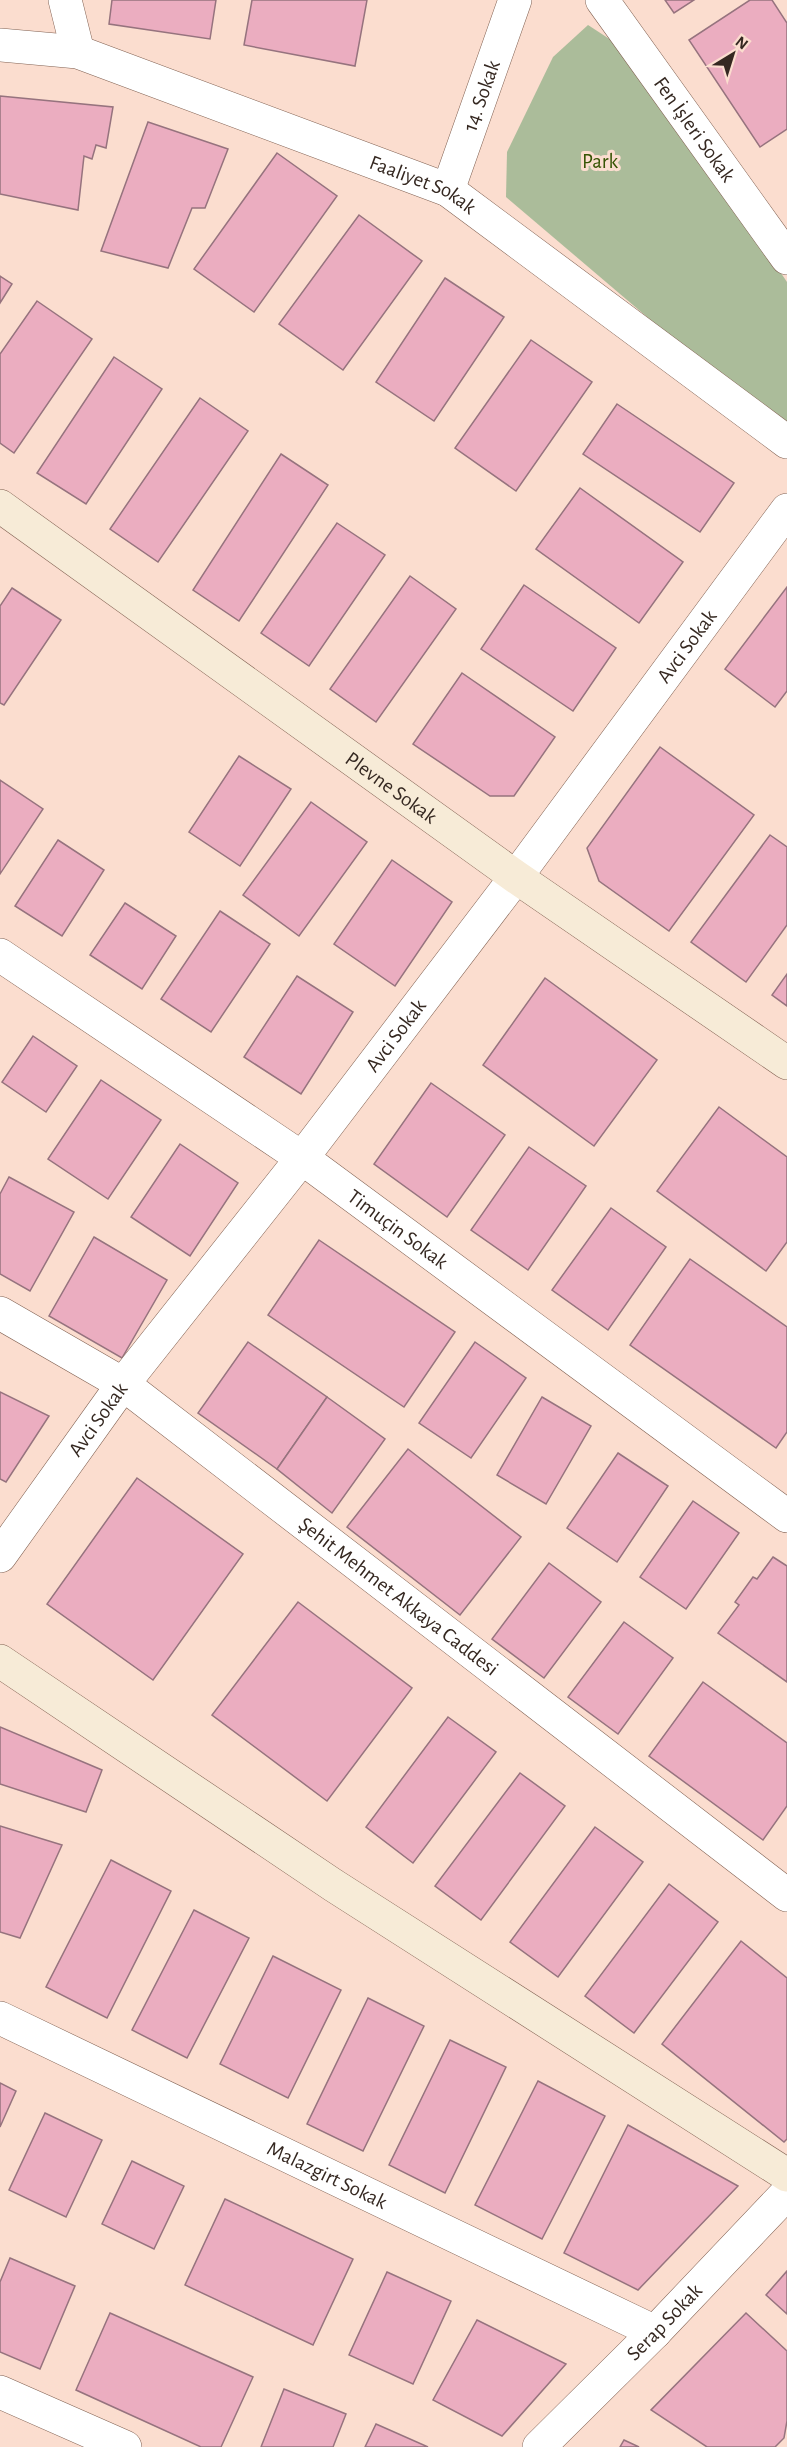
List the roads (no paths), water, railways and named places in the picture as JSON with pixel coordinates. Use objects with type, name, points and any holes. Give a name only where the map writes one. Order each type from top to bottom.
[{"type":"street","points":[[64,0],[78,52]]},
{"type":"street","name":"14. Sokak","points":[[448,190],[515,0]]},
{"type":"street","name":"Fen İşleri Sokak","points":[[602,0],[787,258]]},
{"type":"street","name":"Faaliyet Sokak","points":[[0,45],[78,52],[448,190],[787,442]]},
{"type":"street","name":"Plevne Sokak","points":[[0,506],[516,877],[787,1063]]},
{"type":"street","name":"Avci Sokak","points":[[0,1556],[123,1384],[302,1158],[516,877],[787,510]]},
{"type":"street","name":"Timuçin Sokak","points":[[0,955],[302,1158],[787,1515]]},
{"type":"street","name":"Şehit Mehmet Akkaya Caddesi","points":[[0,1313],[123,1384],[787,1895]]},
{"type":"street","points":[[0,1660],[333,1885],[787,2175]]},
{"type":"street","name":"Malazgirt Sokak","points":[[0,2018],[654,2332]]},
{"type":"street","name":"Serap Sokak","points":[[539,2447],[654,2332],[787,2193]]},
{"type":"street","points":[[0,2392],[125,2447]]},
{"type":"park label","name":"Park","points":[[600,161]]}]
